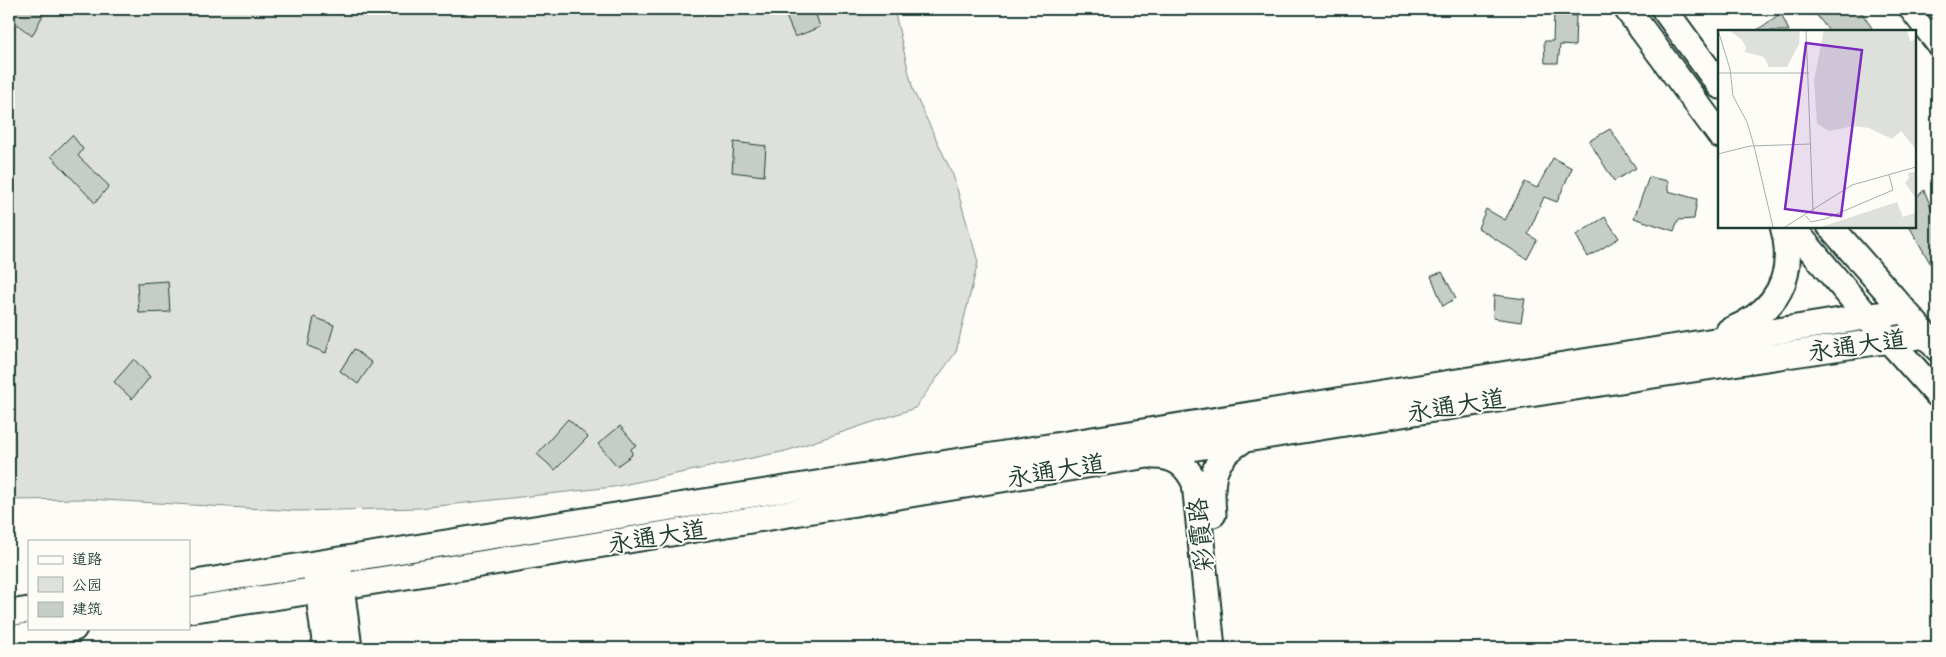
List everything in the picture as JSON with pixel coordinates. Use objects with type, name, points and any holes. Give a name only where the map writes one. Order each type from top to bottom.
[{"type":"main road","points":[[1627,9],[1718,132]]},
{"type":"main road","points":[[1664,9],[1718,83]]},
{"type":"main road","points":[[1703,342],[1759,316],[1771,304],[1782,287],[1787,265],[1787,241],[1784,228]]},
{"type":"main road","points":[[1793,228],[1867,316],[1937,394]]},
{"type":"main road","points":[[1832,228],[1931,342]]},
{"type":"main road","name":"永通大道","points":[[190,584],[1904,310]]},
{"type":"main road","name":"永通大道","points":[[190,610],[1243,440],[1843,346],[1889,340],[1931,342]]},
{"type":"main road","points":[[1843,346],[1880,350],[1910,363]]},
{"type":"main road","name":"彩霞路","points":[[1226,648],[1212,479],[1221,458],[1227,450],[1243,440]]},
{"type":"main road","name":"彩霞路","points":[[1146,456],[1166,456],[1178,461],[1189,470],[1195,483],[1212,648]]},
{"type":"main road","points":[[326,562],[336,638]]},
{"type":"main road","points":[[336,638],[359,596],[381,580]]},
{"type":"main road","points":[[272,597],[297,601],[306,606],[336,638]]},
{"type":"main road","points":[[9,613],[28,610]]},
{"type":"main road","points":[[9,639],[62,630]]},
{"type":"street","points":[[1909,9],[1937,45]]},
{"type":"green space","points":[[9,9],[894,9],[913,90],[953,175],[978,262],[956,352],[915,408],[786,451],[613,487],[419,508],[298,511],[86,499],[9,500]]},
{"type":"building","points":[[14,9],[46,9],[32,36],[9,18]]},
{"type":"building","points":[[802,9],[814,9],[820,27],[795,37],[785,14]]},
{"type":"building","points":[[1812,9],[1859,9],[1873,30],[1828,30]]},
{"type":"building","points":[[1554,13],[1576,16],[1575,46],[1560,45],[1558,63],[1545,63],[1544,41],[1553,41]]},
{"type":"building","points":[[1781,13],[1789,30],[1757,30]]},
{"type":"building","points":[[1610,129],[1636,168],[1614,181],[1589,141]]},
{"type":"building","points":[[72,135],[83,149],[78,156],[109,186],[95,203],[51,156]]},
{"type":"building","points":[[734,142],[766,146],[764,176],[732,172]]},
{"type":"building","points":[[1553,158],[1572,168],[1557,202],[1544,197],[1528,234],[1537,240],[1527,259],[1478,228],[1486,209],[1505,220],[1525,182],[1537,188]]},
{"type":"building","points":[[1649,177],[1668,181],[1668,191],[1697,199],[1694,219],[1678,220],[1674,231],[1634,218]]},
{"type":"building","points":[[1924,190],[1937,222],[1937,275],[1910,228],[1916,228],[1916,198]]},
{"type":"building","points":[[1605,217],[1619,238],[1588,257],[1576,235]]},
{"type":"building","points":[[1442,272],[1456,298],[1443,306],[1431,276]]},
{"type":"building","points":[[168,281],[170,312],[139,313],[137,283]]},
{"type":"building","points":[[1494,295],[1525,299],[1521,322],[1493,318]]},
{"type":"building","points":[[314,317],[334,325],[326,353],[308,346]]},
{"type":"building","points":[[354,349],[372,363],[358,384],[340,371]]},
{"type":"building","points":[[134,359],[150,377],[132,399],[114,382]]},
{"type":"building","points":[[568,419],[588,437],[555,470],[537,454]]},
{"type":"building","points":[[620,426],[636,445],[631,449],[632,455],[617,466],[598,444]]}]
